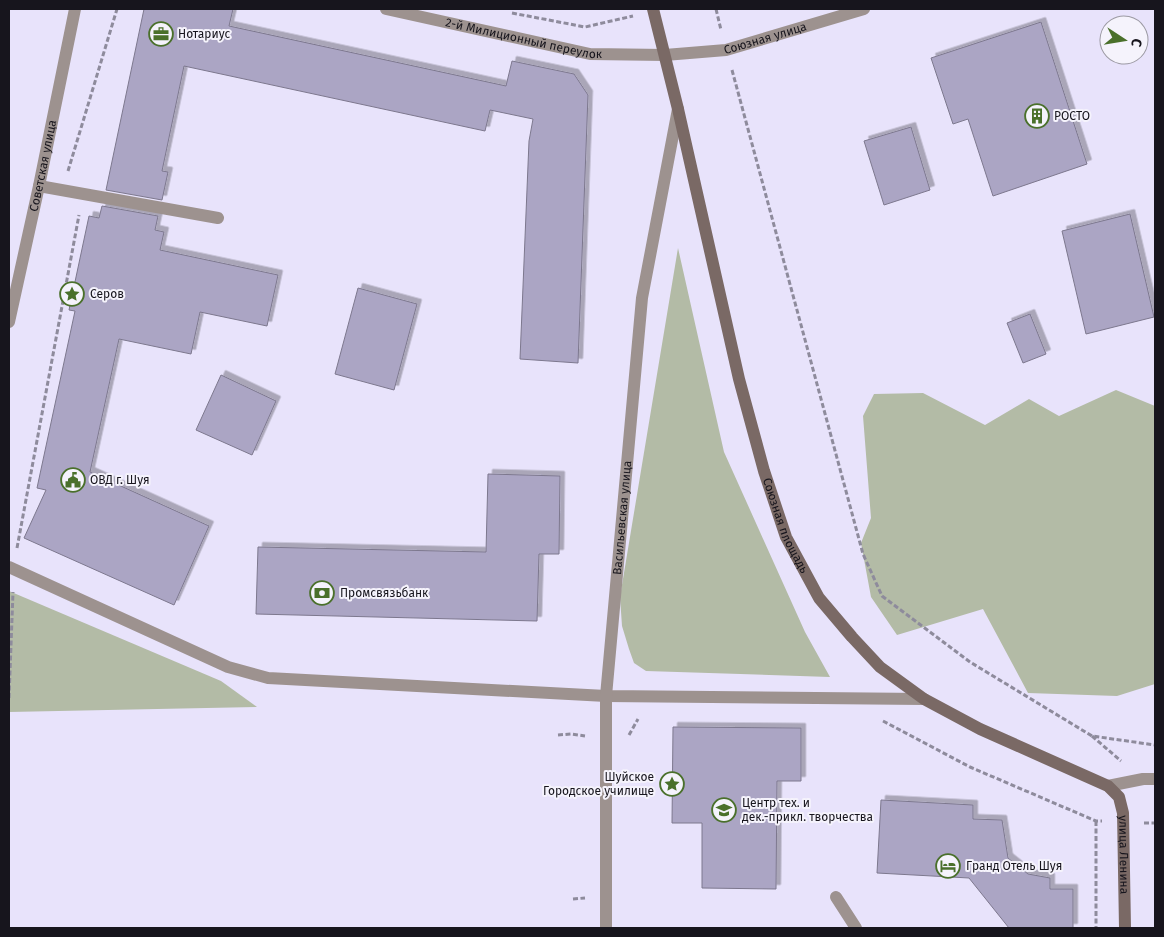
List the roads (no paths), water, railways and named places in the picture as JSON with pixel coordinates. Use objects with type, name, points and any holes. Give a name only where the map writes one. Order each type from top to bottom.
[{"type":"main road","name":"Союзная площадь","points":[[653,10],[678,109],[739,379],[764,471],[786,537],[819,598],[880,667],[924,699],[980,729],[1108,786]]},
{"type":"main road","name":"улица Ленина","points":[[1108,786],[1119,797],[1123,813],[1125,928]]},
{"type":"street","name":"Советская улица","points":[[9,322],[75,9]]},
{"type":"street","name":"2-й Милиционный переулок","points":[[386,9],[590,54],[665,55]]},
{"type":"street","name":"Союзная улица","points":[[665,55],[726,50],[864,9]]},
{"type":"street","name":"Васильевская улица","points":[[606,928],[606,696],[642,298],[678,109]]},
{"type":"street","points":[[39,186],[218,218]]},
{"type":"street","points":[[11,568],[228,667],[268,678],[606,696],[924,699]]},
{"type":"street","points":[[1108,786],[1143,779],[1155,779]]},
{"type":"street","points":[[836,897],[856,928]]},
{"type":"place","name":"Нотариус","points":[[161,34]]},
{"type":"place","name":"РОСТО","points":[[1037,116]]},
{"type":"place","name":"Серов","points":[[72,294]]},
{"type":"place","name":"ОВД г. Шуя","points":[[73,480]]},
{"type":"place","name":"Промсвязьбанк","points":[[322,593]]},
{"type":"place","name":"Шуйское Городское училище","points":[[672,784]]},
{"type":"place","name":"Центр тех. и дек.-прикл. творчества","points":[[724,810]]},
{"type":"place","name":"Гранд Отель Шуя","points":[[948,866]]}]
